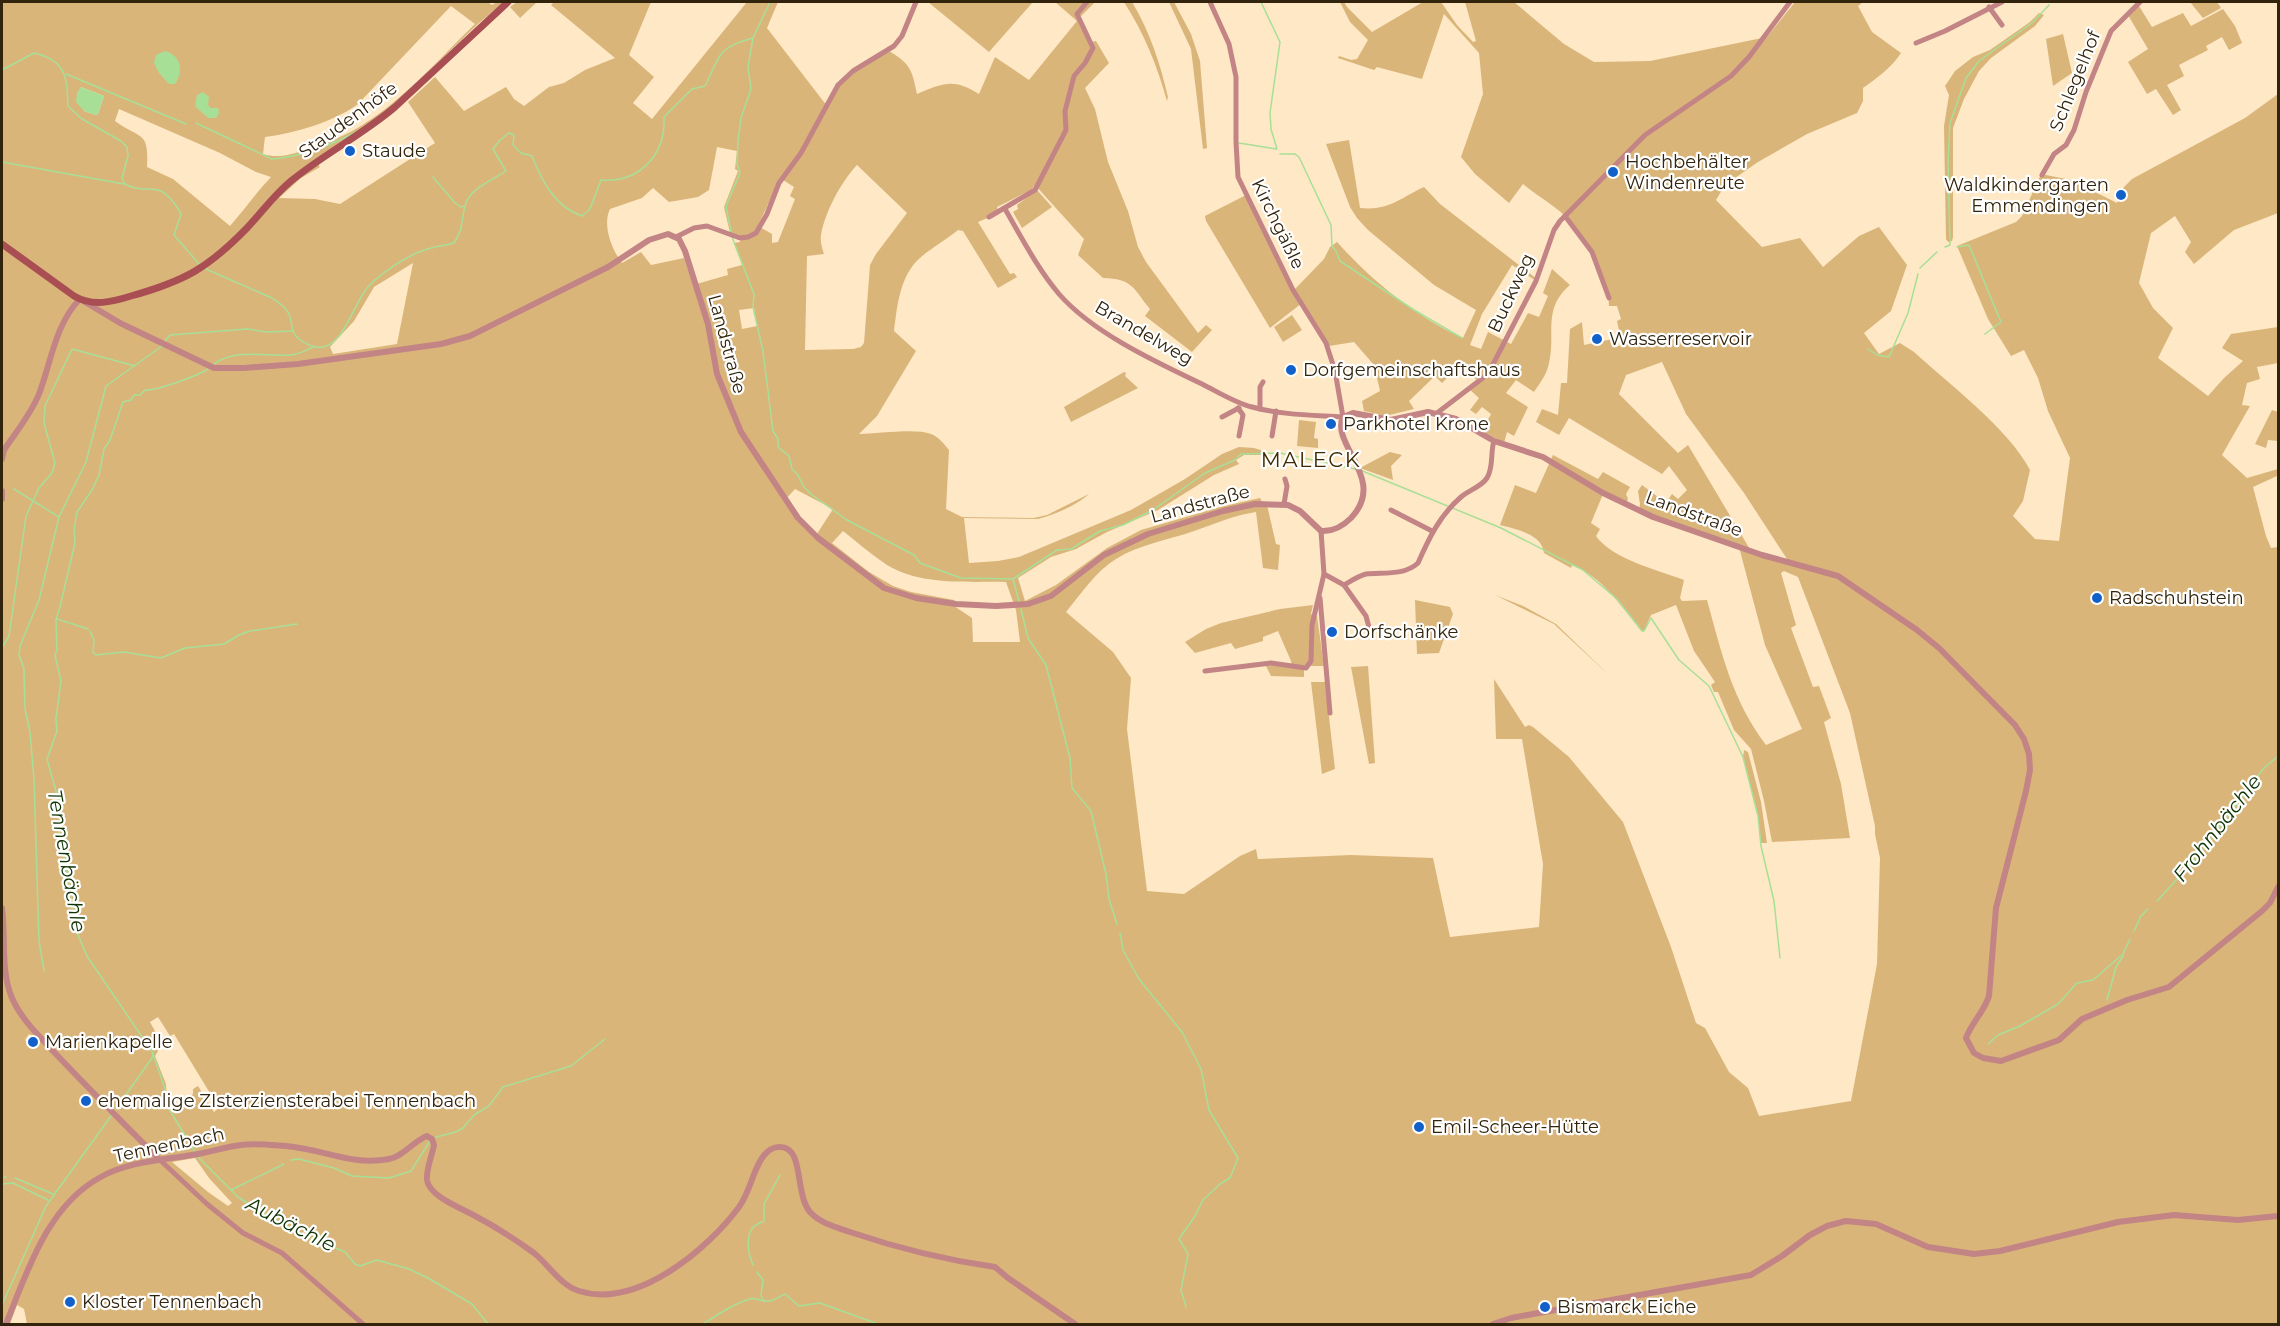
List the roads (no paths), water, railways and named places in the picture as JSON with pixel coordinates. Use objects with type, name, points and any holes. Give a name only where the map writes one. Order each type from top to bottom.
[{"type":"main road","name":"Staudenhöfe","points":[[109,302],[168,285],[196,272],[207,264],[247,228],[290,182],[387,115],[508,2]]},
{"type":"main road","points":[[2,244],[80,300],[94,303],[109,302]]},
{"type":"street","points":[[2,459],[4,450],[34,405],[51,353],[64,324],[80,300],[105,316],[214,368],[244,369],[298,364],[455,341],[494,325],[621,259],[658,236],[668,234],[676,237],[694,228],[708,226],[740,238],[748,237],[756,232],[767,214],[779,183],[801,153],[838,85],[852,71],[894,46],[902,36],[916,2]]},
{"type":"street","points":[[989,217],[1035,190],[1066,130],[1065,111],[1074,76],[1085,63],[1093,48],[1077,14],[1088,2]]},
{"type":"street","name":"Kirchgäßle","points":[[1210,2],[1228,44],[1236,77],[1238,177],[1293,290],[1326,344],[1335,371],[1343,417]]},
{"type":"street","name":"Buckweg","points":[[1437,413],[1488,374],[1536,281],[1554,230],[1565,216],[1646,135],[1731,76],[1749,57],[1790,2]]},
{"type":"street","points":[[1916,43],[2002,2]]},
{"type":"street","name":"Schlegelhof","points":[[2042,174],[2054,154],[2066,145],[2074,130],[2086,92],[2111,31],[2140,2]]},
{"type":"street","points":[[1989,7],[2002,25]]},
{"type":"street","name":"Brandelweg","points":[[1005,209],[1043,273],[1061,296],[1087,319],[1152,360],[1244,405],[1276,411],[1343,417]]},
{"type":"street","points":[[1565,216],[1592,252],[1609,298]]},
{"type":"street","name":"Landstraße","points":[[676,237],[685,251],[708,324],[717,374],[733,417],[746,440],[798,518],[819,538],[871,579],[894,592],[956,604],[996,606],[1028,604],[1051,596],[1104,555],[1148,534],[1239,507],[1284,504]]},
{"type":"street","points":[[105,316],[109,302]]},
{"type":"street","points":[[1260,409],[1260,387],[1263,382]]},
{"type":"street","points":[[1222,417],[1244,405]]},
{"type":"street","points":[[1238,408],[1243,416],[1239,436]]},
{"type":"street","points":[[1272,436],[1276,411]]},
{"type":"street","name":"Landstraße","points":[[1343,417],[1353,413],[1391,420],[1421,412],[1437,413],[1467,424],[1494,441],[1543,457],[1603,493],[1653,517],[1762,555],[1838,576],[1940,648],[1994,706],[2007,716],[2024,739],[2031,770],[1996,908],[1989,996],[1985,1009],[1969,1029],[1966,1038],[1974,1053],[1983,1058],[2001,1061],[2059,1040],[2082,1018],[2127,1000],[2169,987],[2270,903]]},
{"type":"street","points":[[1321,531],[1332,531],[1349,520],[1361,505],[1364,496],[1361,478],[1344,435],[1341,422],[1343,417]]},
{"type":"street","points":[[1344,585],[1365,574],[1399,572],[1414,567],[1432,531],[1455,503],[1485,481],[1490,472],[1494,441]]},
{"type":"street","points":[[1205,671],[1271,663],[1306,668],[1312,656],[1312,625],[1324,574],[1321,531],[1300,511],[1284,504],[1287,486],[1285,479]]},
{"type":"street","points":[[2,491],[2,499]]},
{"type":"street","points":[[1391,510],[1432,531]]},
{"type":"street","points":[[1324,574],[1344,585],[1366,616],[1371,635]]},
{"type":"street","points":[[1319,595],[1330,713]]},
{"type":"street","points":[[2278,887],[2270,903],[2278,903]]},
{"type":"street","points":[[2,908],[6,976],[15,1004],[44,1041],[113,1113],[207,1204],[243,1233],[282,1253],[363,1324]]},
{"type":"street","name":"Tennenbach","points":[[6,1324],[45,1236],[67,1204],[99,1178],[114,1171],[243,1145],[303,1147],[358,1161],[391,1159],[401,1155],[416,1140],[430,1137],[434,1145],[427,1177],[430,1187],[455,1206],[475,1215],[535,1254],[573,1288],[596,1293],[637,1288],[680,1266],[739,1208],[761,1159],[768,1150],[780,1147],[787,1149],[796,1158],[804,1205],[813,1215],[829,1224],[890,1244],[995,1267],[1075,1324]]},
{"type":"street","points":[[1493,1324],[1511,1318],[1751,1275],[1810,1235],[1827,1226],[1845,1221],[1876,1224],[1928,1247],[1974,1254],[2000,1251],[2118,1222],[2174,1215],[2238,1220],[2278,1216]]},
{"type":"waterway","points":[[206,269],[272,298],[288,311],[293,330],[299,339],[313,346],[325,347],[342,332],[368,287],[379,277],[416,253],[454,243],[460,232],[468,198],[477,189],[506,171],[493,149],[509,133],[514,135],[513,145],[521,153],[532,156],[545,184],[557,200],[582,216],[590,209],[601,180],[627,177],[648,164],[660,143],[664,117],[692,89],[705,86],[717,60],[726,49],[753,38],[770,2]]},
{"type":"waterway","points":[[1239,143],[1277,149],[1271,129],[1270,113],[1280,42],[1261,2]]},
{"type":"waterway","points":[[1945,247],[1950,245],[1948,162],[1950,123],[1966,78],[1979,61],[2033,22],[2049,5]]},
{"type":"waterway","points":[[731,232],[726,206],[740,173],[737,164],[738,141],[741,118],[751,89],[748,67],[753,38]]},
{"type":"waterway","points":[[2,70],[34,53],[45,56],[59,65],[67,86],[68,106],[82,119],[121,141],[127,147],[128,156],[122,178],[125,184],[139,189],[158,190],[171,200],[181,214],[174,235],[199,264]]},
{"type":"waterway","points":[[66,74],[186,124]]},
{"type":"waterway","points":[[196,123],[272,159],[315,150],[356,132]]},
{"type":"waterway","points":[[1280,154],[1295,154],[1299,157],[1331,225],[1332,246],[1340,261],[1414,310],[1462,338]]},
{"type":"waterway","points":[[2,162],[124,184]]},
{"type":"waterway","points":[[433,177],[455,203],[461,207],[464,206]]},
{"type":"waterway","points":[[732,237],[754,294],[753,307],[763,351],[773,431],[778,439],[778,447],[789,456],[792,469],[811,494],[847,520],[914,555],[920,563],[961,578],[1013,579],[1057,550],[1071,549],[1100,531],[1123,525],[1153,510],[1205,473],[1235,460],[1241,454],[1280,453],[1355,469]]},
{"type":"waterway","points":[[1957,247],[1969,245],[2001,322],[1985,334]]},
{"type":"waterway","points":[[1920,268],[1937,252]]},
{"type":"waterway","points":[[1868,349],[1877,355],[1889,357],[1908,313],[1918,274]]},
{"type":"waterway","points":[[165,341],[170,335],[247,329],[267,332],[293,331]]},
{"type":"waterway","points":[[44,971],[39,941],[34,780],[30,732],[25,709],[24,669],[19,655],[20,646],[39,600],[59,517],[86,462],[106,386],[162,346]]},
{"type":"waterway","name":"Tennenbächle","points":[[214,364],[232,356],[293,355],[313,347]]},
{"type":"waterway","points":[[2,648],[9,636],[26,516],[39,488],[52,473],[55,463],[44,423],[45,406],[72,349],[135,366]]},
{"type":"waterway","name":"Tennenbächle","points":[[115,1110],[152,1058],[153,1053],[87,956],[75,928],[70,887],[59,834],[61,809],[47,759],[57,731],[56,719],[61,681],[55,655],[57,650],[56,619],[75,543],[74,530],[77,512],[99,475],[104,449],[110,440],[123,402],[131,400],[134,395],[140,395],[145,390],[158,388],[208,369]]},
{"type":"waterway","points":[[1360,470],[1501,528],[1583,570],[1617,599],[1642,631],[1651,618],[1679,660],[1709,686],[1743,757],[1758,816],[1761,846],[1774,901],[1780,958]]},
{"type":"waterway","points":[[14,489],[59,517]]},
{"type":"waterway","points":[[1013,579],[1019,601]]},
{"type":"waterway","points":[[1021,609],[1028,638],[1046,665],[1070,758],[1072,788],[1091,811],[1106,874],[1109,899],[1117,924]]},
{"type":"waterway","points":[[57,619],[88,629]]},
{"type":"waterway","points":[[90,631],[94,640],[93,652],[96,655],[124,652],[161,658],[185,648],[224,644],[250,631],[297,624]]},
{"type":"waterway","name":"Frohnbächle","points":[[2157,901],[2198,856],[2263,769],[2278,756]]},
{"type":"waterway","name":"Frohnbächle","points":[[2134,931],[2141,916],[2148,909]]},
{"type":"waterway","points":[[1120,933],[1123,950],[1139,979],[1182,1032],[1201,1069],[1209,1110],[1238,1158],[1230,1178],[1203,1200],[1179,1239],[1188,1254],[1181,1290],[1186,1307]]},
{"type":"waterway","name":"Frohnbächle","points":[[1988,1044],[1998,1035],[2020,1026],[2058,1004],[2077,983],[2093,980],[2123,954],[2130,939]]},
{"type":"waterway","points":[[2107,1000],[2116,967],[2123,956]]},
{"type":"waterway","points":[[436,1137],[463,1128],[474,1115],[489,1106],[503,1087],[571,1066],[605,1039]]},
{"type":"waterway","name":"Aubächle","points":[[153,1054],[165,1089],[166,1104],[195,1152]]},
{"type":"waterway","name":"Tennenbächle","points":[[2,1305],[46,1206],[111,1116]]},
{"type":"waterway","points":[[291,1160],[299,1159],[334,1168],[352,1176],[389,1178],[411,1171],[430,1141]]},
{"type":"waterway","name":"Aubächle","points":[[197,1156],[238,1197],[264,1214],[306,1236],[345,1252],[355,1264],[360,1266],[377,1260],[409,1269],[428,1278],[472,1304],[488,1324]]},
{"type":"waterway","points":[[231,1190],[284,1164]]},
{"type":"waterway","points":[[753,1265],[749,1250],[749,1235],[754,1226],[764,1221],[764,1204],[780,1175]]},
{"type":"waterway","points":[[2,1178],[6,1177]]},
{"type":"waterway","points":[[15,1178],[53,1194]]},
{"type":"waterway","points":[[2,1184],[13,1183],[48,1200]]},
{"type":"waterway","points":[[757,1272],[763,1280],[761,1295],[764,1302]]},
{"type":"waterway","points":[[703,1324],[744,1301],[752,1299],[770,1301],[785,1294],[799,1306],[820,1303],[878,1324]]},
{"type":"place","name":"Staude","points":[[350,151]]},
{"type":"place","name":"Hochbehälter Windenreute","points":[[1613,172]]},
{"type":"place","name":"Waldkindergarten Emmendingen","points":[[2121,195]]},
{"type":"place","name":"Wasserreservoir","points":[[1597,339]]},
{"type":"place","name":"Dorfgemeinschaftshaus","points":[[1291,370]]},
{"type":"place","name":"Parkhotel Krone","points":[[1331,424]]},
{"type":"place","name":"Radschuhstein","points":[[2097,598]]},
{"type":"place","name":"Dorfschänke","points":[[1332,632]]},
{"type":"place","name":"Marienkapelle","points":[[33,1042]]},
{"type":"place","name":"ehemalige ZIsterziensterabei Tennenbach","points":[[86,1101]]},
{"type":"place","name":"Emil-Scheer-Hütte","points":[[1419,1127]]},
{"type":"place","name":"Kloster Tennenbach","points":[[70,1302]]},
{"type":"place","name":"Bismarck Eiche","points":[[1545,1307]]},
{"type":"district","name":"MALECK","points":[[1311,460]]}]
